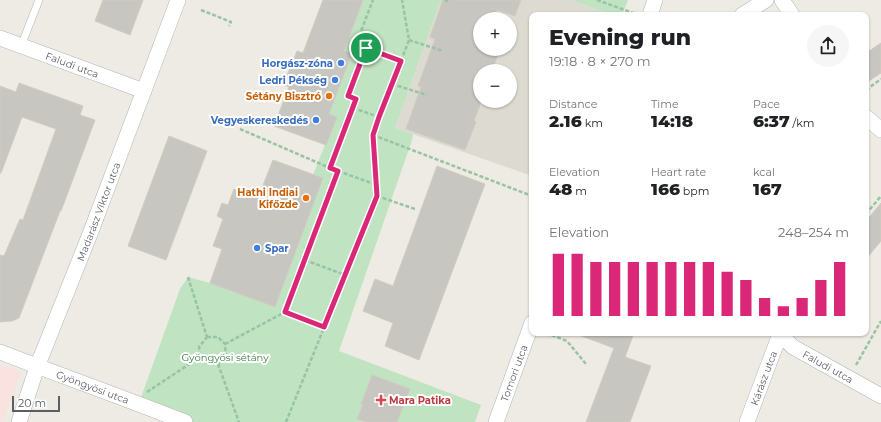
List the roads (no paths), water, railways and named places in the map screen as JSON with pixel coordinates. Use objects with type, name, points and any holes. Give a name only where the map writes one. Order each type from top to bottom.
[{"type":"street","name":"Madarász Viktor utca","points":[[19,422],[37,367],[90,234],[178,0]]},
{"type":"street","points":[[651,12],[656,0]]},
{"type":"street","points":[[747,12],[766,0]]},
{"type":"street","points":[[782,0],[790,12]]},
{"type":"street","name":"Faludi utca","points":[[0,38],[144,91]]},
{"type":"street","points":[[869,120],[881,130]]},
{"type":"street","name":"Tomori utca","points":[[496,422],[529,331]]},
{"type":"street","name":"Kárász utca","points":[[747,422],[778,336]]},
{"type":"street","name":"Faludi utca","points":[[781,336],[793,347],[881,396]]},
{"type":"street","name":"Gyöngyösi utca","points":[[0,352],[37,367],[133,401],[185,422]]},
{"type":"lane","points":[[21,46],[39,0]]},
{"type":"place","name":"Horgász-zóna","points":[[341,63]]},
{"type":"place","name":"Ledri Pékség","points":[[335,80]]},
{"type":"place","name":"Sétány Bisztró","points":[[329,96]]},
{"type":"place","name":"Vegyeskereskedés","points":[[316,120]]},
{"type":"place","name":"Hathi Indiai Kifőzde","points":[[306,198]]},
{"type":"place","name":"Spar","points":[[257,248]]},
{"type":"place","name":"Mara Patika","points":[[381,400]]},
{"type":"park label","name":"Gyöngyösi sétány","points":[[225,357]]}]
